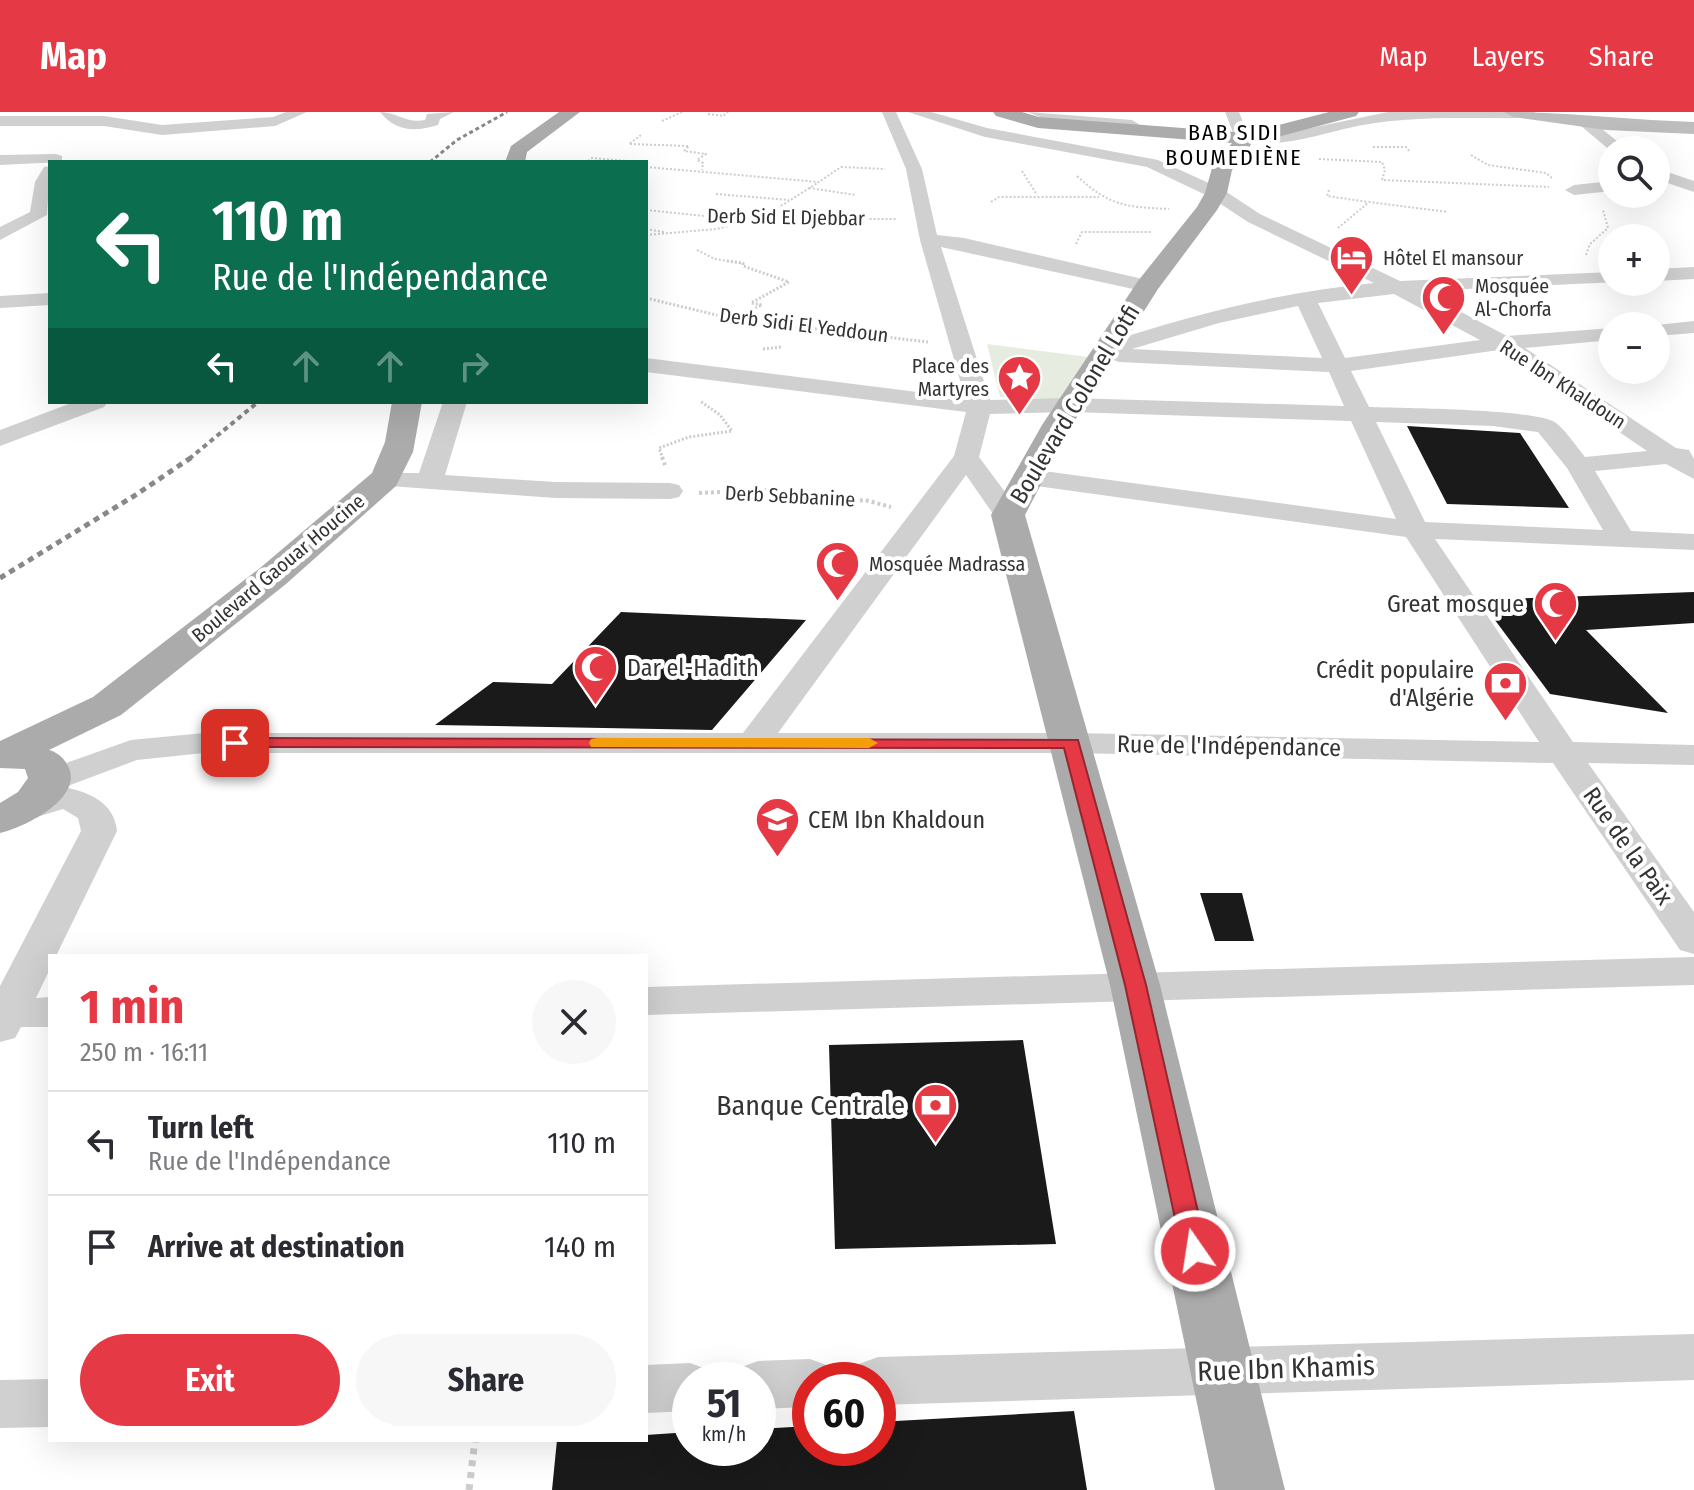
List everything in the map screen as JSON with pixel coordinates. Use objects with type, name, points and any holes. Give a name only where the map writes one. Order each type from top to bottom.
[{"type":"main road","points":[[516,160],[518,150],[571,112]]},
{"type":"main road","points":[[1002,112],[1052,123],[1197,135],[1245,132],[1350,112]]},
{"type":"main road","points":[[1245,132],[1321,112]]},
{"type":"main road","points":[[1521,113],[1586,123],[1694,128]]},
{"type":"main road","name":"Boulevard Colonel Lotfi","points":[[1245,132],[1237,154],[1222,168],[1203,212],[1147,286],[1071,405],[1008,515],[1135,985],[1250,1490]]},
{"type":"main road","name":"Boulevard Gaouar Houcine","points":[[107,706],[273,576],[385,479],[403,432],[407,404]]},
{"type":"main road","points":[[2,755],[107,706]]},
{"type":"main road","points":[[10,816],[41,796],[50,774],[88,735],[107,706]]},
{"type":"main road","points":[[2,755],[25,756],[40,761],[50,774]]},
{"type":"street","points":[[38,122],[71,112]]},
{"type":"street","points":[[4,120],[104,121],[162,130],[275,121],[300,112]]},
{"type":"street","points":[[387,112],[397,123],[416,127],[433,122],[432,117],[447,112]]},
{"type":"street","points":[[753,743],[966,457],[980,407],[928,230],[914,169],[889,112]]},
{"type":"street","name":"Rue Ibn Khaldoun","points":[[915,112],[1032,141],[1152,163],[1203,212],[1254,218],[1397,287],[1503,343],[1683,455],[1694,471]]},
{"type":"street","points":[[1035,112],[1052,117],[1197,135]]},
{"type":"street","points":[[1245,132],[1296,136],[1392,116],[1521,113]]},
{"type":"street","points":[[4,120],[26,142],[54,154],[55,160]]},
{"type":"street","points":[[1032,141],[1052,123]]},
{"type":"street","points":[[1586,123],[1602,136]]},
{"type":"street","points":[[0,160],[48,163]]},
{"type":"street","points":[[1670,175],[1676,181]]},
{"type":"street","points":[[0,234],[38,215],[42,205],[39,195],[48,178]]},
{"type":"street","points":[[1670,181],[1694,187]]},
{"type":"street","points":[[1569,190],[1598,187]]},
{"type":"street","points":[[928,230],[964,244],[1147,286]]},
{"type":"street","points":[[1670,274],[1694,273]]},
{"type":"street","points":[[1107,352],[1140,338],[1266,305],[1397,287],[1598,278]]},
{"type":"street","points":[[0,302],[48,299]]},
{"type":"street","name":"Rue de la Paix","points":[[1306,300],[1415,530],[1562,751],[1694,941]]},
{"type":"street","points":[[1670,329],[1694,327]]},
{"type":"street","points":[[1107,352],[1338,366],[1503,343],[1598,335]]},
{"type":"street","points":[[648,365],[980,407],[1071,405],[1358,414],[1493,419],[1546,426],[1578,465],[1622,539]]},
{"type":"street","points":[[0,439],[91,404]]},
{"type":"street","points":[[430,481],[454,404]]},
{"type":"street","points":[[1578,465],[1683,455]]},
{"type":"street","points":[[966,457],[1008,515]]},
{"type":"street","points":[[1029,477],[1415,530],[1694,542]]},
{"type":"street","points":[[385,479],[555,490],[673,491]]},
{"type":"street","name":"Rue de l'Indépendance","points":[[50,774],[131,750],[204,743],[1072,743],[1694,755]]},
{"type":"street","points":[[4,1020],[99,831],[97,815],[91,809],[64,797],[10,816]]},
{"type":"street","points":[[648,1001],[1694,971]]},
{"type":"street","points":[[4,1020],[48,1012]]},
{"type":"street","name":"Rue Ibn Khamis","points":[[896,1380],[1694,1357]]},
{"type":"street","points":[[648,1389],[672,1388]]},
{"type":"street","points":[[0,1404],[48,1403]]},
{"type":"path","points":[[662,121],[682,112]]},
{"type":"path","points":[[708,114],[723,116],[728,112]]},
{"type":"path","points":[[641,135],[629,144],[689,146],[684,151],[706,154],[697,160],[703,163],[702,170]]},
{"type":"path","points":[[1366,147],[1406,147],[1410,152]]},
{"type":"path","points":[[1363,155],[1369,162]]},
{"type":"path","points":[[1471,155],[1488,165],[1546,173],[1569,190]]},
{"type":"path","points":[[1307,157],[1382,162],[1385,170],[1382,180],[1569,190]]},
{"type":"path","points":[[589,160],[615,160]]},
{"type":"path","points":[[648,167],[819,182]]},
{"type":"path","points":[[770,219],[776,209],[841,167],[914,169]]},
{"type":"path","points":[[1022,171],[1038,196]]},
{"type":"path","points":[[1074,174],[1100,197]]},
{"type":"path","points":[[808,188],[856,195]]},
{"type":"path","points":[[1329,190],[1327,196],[1448,212]]},
{"type":"path","points":[[716,194],[789,200]]},
{"type":"path","points":[[991,202],[999,197],[1100,197],[1133,207],[1203,212]]},
{"type":"path","points":[[1107,199],[1110,208]]},
{"type":"path","points":[[1299,240],[1333,231],[1369,202]]},
{"type":"path","points":[[1607,224],[1603,210],[1612,208]]},
{"type":"path","name":"Derb Sid El Djebbar","points":[[648,210],[928,230]]},
{"type":"path","points":[[1080,248],[1075,245],[1082,232],[1203,212]]},
{"type":"path","points":[[648,232],[717,229],[755,219]]},
{"type":"path","points":[[1598,237],[1590,244],[1584,261],[1598,275]]},
{"type":"path","points":[[697,250],[715,259],[743,263],[743,266],[789,282],[751,303],[762,305],[753,311],[733,319]]},
{"type":"path","name":"Derb Sidi El Yeddoun","points":[[648,298],[733,319],[903,336],[907,340],[961,341]]},
{"type":"path","points":[[673,491],[659,448],[689,437],[732,431],[720,415],[701,401],[675,395],[707,371]]},
{"type":"path","name":"Derb Sebbanine","points":[[673,491],[769,490],[838,502],[865,500],[895,508]]},
{"type":"path","points":[[469,1490],[475,1442]]},
{"type":"shaded area","points":[[987,344],[1088,357],[1060,400],[1000,397]]},
{"type":"building","points":[[1407,426],[1520,433],[1569,508],[1447,504]]},
{"type":"building","name":"Great mosque","points":[[1694,592],[1694,623],[1586,630],[1668,713],[1550,694],[1480,600]]},
{"type":"building","points":[[621,612],[806,620],[712,730],[435,725],[493,682],[552,684]]},
{"type":"building","points":[[1200,893],[1242,893],[1254,941],[1215,941]]},
{"type":"building","name":"Banque Centrale","points":[[1023,1040],[1056,1244],[835,1249],[829,1045]]},
{"type":"building","points":[[1074,1411],[1087,1490],[552,1490],[557,1442],[648,1442],[648,1435],[672,1433],[672,1466],[776,1466],[776,1428],[792,1427],[792,1466],[896,1466],[896,1421]]},
{"type":"railway","points":[[432,160],[457,140],[507,112]]},
{"type":"railway","points":[[189,459],[256,404]]},
{"type":"railway","points":[[0,578],[192,457]]},
{"type":"slow traffic","points":[[597,743],[869,743]]},
{"type":"place","name":"Hôtel El mansour","points":[[1352,297]]},
{"type":"place","name":"Mosquée Al-Chorfa","points":[[1444,337]]},
{"type":"place","name":"Place des Martyres","points":[[1020,416]]},
{"type":"place","name":"Mosquée Madrassa","points":[[838,603]]},
{"type":"place","name":"Great mosque","points":[[1555,643]]},
{"type":"place","name":"Dar el-Hadith","points":[[596,707]]},
{"type":"place","name":"Crédit populaire d'Algérie","points":[[1505,723]]},
{"type":"place","name":"CEM Ibn Khaldoun","points":[[777,859]]},
{"type":"place","name":"Banque Centrale","points":[[936,1144]]},
{"type":"district","name":"BAB SIDI BOUMEDIÈNE","points":[[1234,144]]},
{"type":"route","points":[[235,743],[1072,743],[1135,985],[1195,1251]]}]
